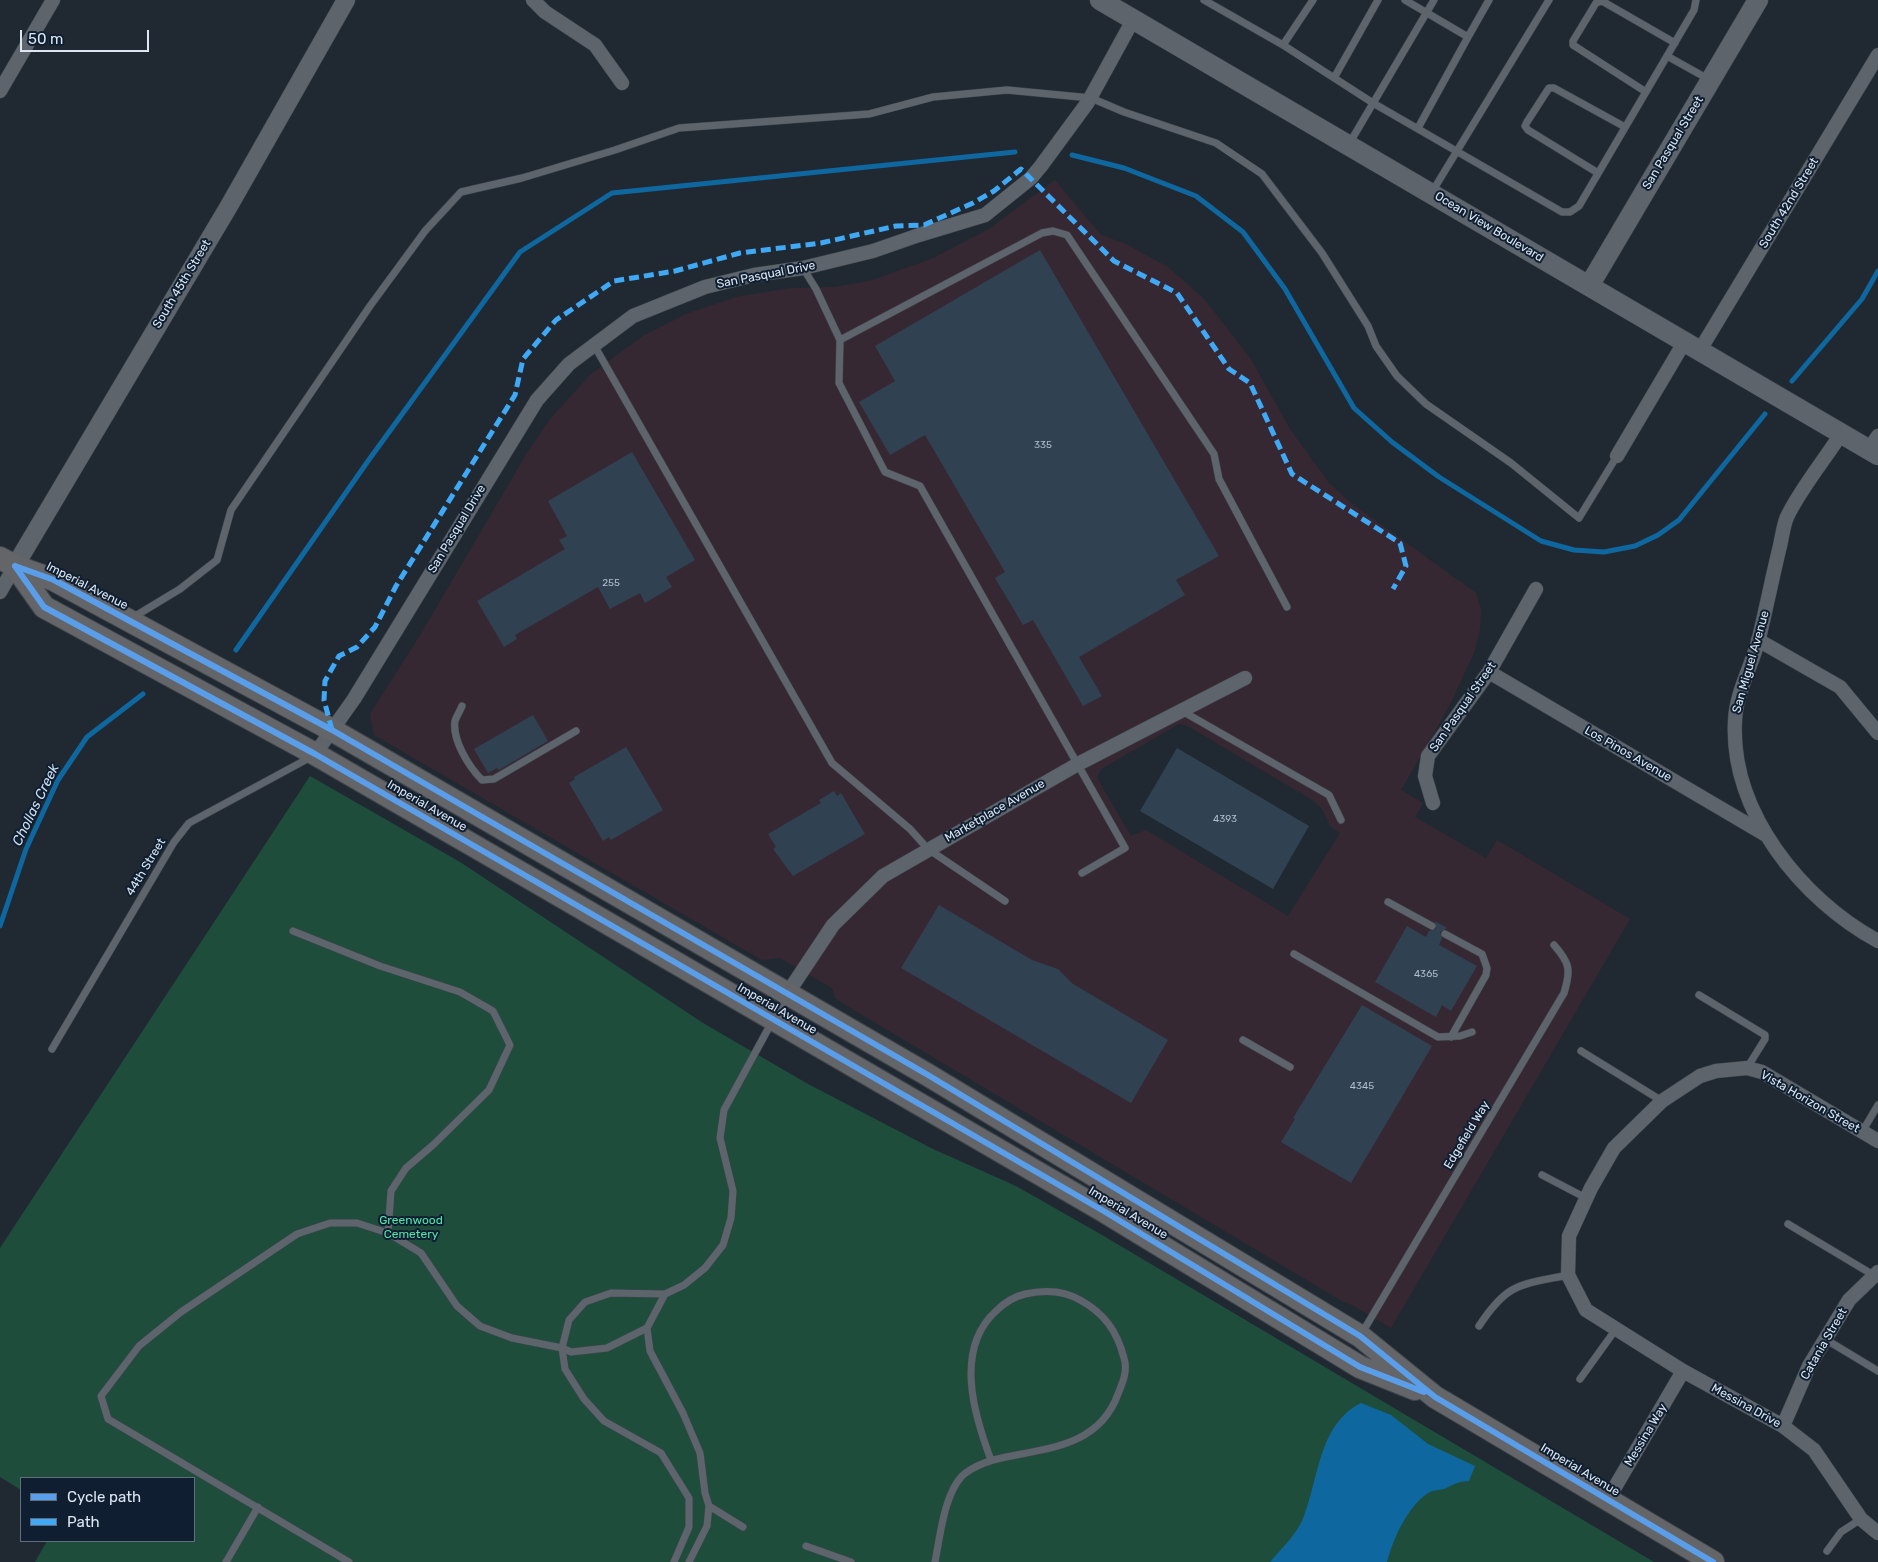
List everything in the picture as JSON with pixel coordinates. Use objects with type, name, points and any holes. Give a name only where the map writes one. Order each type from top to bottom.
[{"type":"main road","name":"Ocean View Boulevard","points":[[1100,0],[1432,192],[1841,434],[1875,447]]},
{"type":"main road","name":"San Pasqual Street","points":[[1589,286],[1758,0]]},
{"type":"main road","name":"Imperial Avenue","points":[[7,562],[50,578],[332,730],[928,1075],[1360,1336],[1435,1397],[1713,1562]]},
{"type":"main road","name":"Imperial Avenue","points":[[7,562],[44,606],[315,754],[1102,1210],[1360,1367],[1435,1397]]},
{"type":"main road","points":[[1237,1292],[1264,1296],[1347,1343],[1354,1342],[1360,1336]]},
{"type":"street","points":[[0,90],[52,0]]},
{"type":"street","name":"South 45th Street","points":[[7,562],[229,206],[346,0]]},
{"type":"street","points":[[533,0],[545,12],[595,46],[622,83]]},
{"type":"street","name":"San Pasqual Drive","points":[[315,754],[354,699],[537,400],[569,364],[633,316],[704,287],[754,275],[804,268],[873,251],[985,215],[1031,178],[1090,98],[1134,20]]},
{"type":"street","name":"South 42nd Street","points":[[1692,345],[1878,55]]},
{"type":"street","points":[[1617,456],[1692,345]]},
{"type":"street","name":"San Miguel Avenue","points":[[1841,434],[1787,517],[1758,640],[1737,702],[1734,722],[1738,767],[1745,792],[1767,835],[1794,876],[1829,908],[1878,941]]},
{"type":"street","points":[[0,592],[7,562]]},
{"type":"street","name":"San Pasqual Street","points":[[1433,803],[1425,776],[1428,756],[1489,672],[1536,589]]},
{"type":"street","points":[[1758,640],[1840,687],[1878,733]]},
{"type":"street","name":"Los Pinos Avenue","points":[[1489,672],[1767,835]]},
{"type":"street","name":"Marketplace Avenue","points":[[787,994],[833,924],[883,876],[1078,764],[1244,678]]},
{"type":"street","name":"Vista Horizon Street","points":[[1568,1275],[1570,1236],[1586,1198],[1614,1148],[1662,1101],[1700,1076],[1716,1071],[1747,1068],[1762,1072],[1878,1141]]},
{"type":"street","name":"Catania Street","points":[[1783,1426],[1808,1366],[1849,1300],[1876,1274]]},
{"type":"street","name":"Messina Drive","points":[[1568,1275],[1586,1310],[1684,1371],[1783,1426],[1814,1450],[1861,1519],[1878,1533]]},
{"type":"street","name":"Messina Way","points":[[1608,1500],[1684,1371]]},
{"type":"lane","points":[[1204,0],[1282,45],[1373,103],[1562,212],[1570,212],[1579,206],[1694,10],[1696,0]]},
{"type":"lane","points":[[1282,45],[1313,0]]},
{"type":"lane","points":[[1334,78],[1378,0]]},
{"type":"lane","points":[[1405,0],[1468,37]]},
{"type":"lane","points":[[1349,144],[1434,0]]},
{"type":"lane","points":[[1418,128],[1489,0]]},
{"type":"lane","points":[[1432,192],[1549,0]]},
{"type":"lane","points":[[1646,92],[1573,45],[1573,40],[1596,3],[1602,1],[1675,43]]},
{"type":"lane","points":[[1667,56],[1710,80]]},
{"type":"lane","points":[[1598,173],[1528,130],[1527,122],[1549,88],[1554,88],[1625,127]]},
{"type":"lane","points":[[129,620],[180,588],[218,560],[231,510],[375,298],[425,231],[461,192],[522,178],[606,153],[679,128],[869,114],[933,97],[1007,90],[1090,98],[1124,112],[1216,143],[1262,174],[1322,253],[1368,326],[1376,346],[1397,376],[1426,404],[1511,463],[1579,518],[1617,456]]},
{"type":"lane","points":[[840,340],[1042,233],[1053,231],[1067,235],[1214,454],[1220,479],[1286,607]]},
{"type":"lane","points":[[804,268],[840,340],[839,383],[885,472],[920,486],[1126,848],[1082,874]]},
{"type":"lane","points":[[594,345],[832,763],[910,829],[928,849],[1005,901]]},
{"type":"lane","points":[[462,706],[455,721],[456,737],[473,771],[482,780],[494,779],[576,731]]},
{"type":"lane","points":[[1182,711],[1328,795],[1341,820]]},
{"type":"lane","name":"44th Street","points":[[52,1049],[174,842],[189,822],[315,754]]},
{"type":"lane","points":[[1388,902],[1432,926]]},
{"type":"lane","points":[[293,931],[380,966],[460,992],[493,1011],[510,1045],[489,1090],[433,1145],[406,1168],[391,1191],[388,1233]]},
{"type":"lane","points":[[1445,934],[1482,954],[1486,968],[1486,975],[1451,1036]]},
{"type":"lane","name":"Edgefield Way","points":[[1360,1336],[1564,994],[1570,974],[1565,957],[1554,945]]},
{"type":"lane","points":[[1294,954],[1438,1036],[1460,1036],[1472,1032]]},
{"type":"lane","points":[[674,1562],[689,1527],[689,1498],[661,1453],[604,1421],[584,1399],[565,1369],[562,1348],[569,1320],[585,1302],[612,1293],[666,1294],[684,1285],[705,1268],[723,1245],[731,1218],[733,1191],[720,1138],[724,1110],[787,994]]},
{"type":"lane","points":[[1699,995],[1765,1035],[1765,1039],[1747,1068]]},
{"type":"lane","points":[[1243,1040],[1290,1067]]},
{"type":"lane","points":[[1581,1051],[1662,1101]]},
{"type":"lane","points":[[1862,1132],[1878,1105]]},
{"type":"lane","points":[[1542,1175],[1586,1198]]},
{"type":"lane","points":[[349,1562],[108,1418],[101,1396],[139,1346],[181,1312],[297,1234],[330,1223],[358,1224],[388,1233],[421,1253],[457,1306],[480,1326],[512,1338],[562,1348],[571,1352],[607,1348],[646,1328],[666,1294]]},
{"type":"lane","points":[[1788,1224],[1876,1274]]},
{"type":"lane","points":[[1479,1326],[1494,1303],[1506,1292],[1521,1285],[1568,1275]]},
{"type":"lane","points":[[935,1562],[944,1513],[956,1483],[971,1470],[991,1460],[1063,1445],[1085,1435],[1096,1429],[1116,1401],[1126,1366],[1121,1345],[1106,1320],[1078,1298],[1046,1291],[1016,1296],[990,1316],[979,1332],[972,1352],[970,1370],[974,1397],[991,1460]]},
{"type":"lane","points":[[646,1328],[650,1351],[683,1413],[700,1453],[705,1493],[709,1506],[707,1526],[689,1562]]},
{"type":"lane","points":[[1580,1379],[1616,1329]]},
{"type":"lane","points":[[1825,1339],[1878,1370]]},
{"type":"lane","points":[[709,1506],[743,1527]]},
{"type":"lane","points":[[226,1562],[258,1507]]},
{"type":"lane","points":[[1827,1552],[1841,1532],[1861,1519]]},
{"type":"lane","points":[[806,1546],[851,1562]]},
{"type":"shaded area","points":[[1055,180],[1101,235],[1126,244],[1168,267],[1205,300],[1250,358],[1290,429],[1329,483],[1351,503],[1476,593],[1481,609],[1480,629],[1475,650],[1451,703],[1401,790],[1423,803],[1415,817],[1486,858],[1497,840],[1630,919],[1391,1328],[1342,1301],[844,1004],[835,998],[832,988],[780,958],[762,960],[374,735],[370,714],[419,637],[527,453],[551,418],[590,375],[643,336],[686,314],[740,296],[792,288],[835,287],[873,280],[931,259],[989,229]],"holes":[[[1179,724],[1186,725],[1314,801],[1322,809],[1331,827],[1340,833],[1288,916],[1146,830],[1131,836],[1097,778],[1101,769]]]},
{"type":"green space","name":"Greenwood Cemetery","points":[[310,776],[460,862],[703,1023],[808,1084],[933,1149],[1016,1186],[1654,1562],[35,1562],[46,1542],[195,1542],[195,1477],[20,1477],[20,1489],[0,1477],[0,1248]]},
{"type":"water","points":[[1361,1403],[1391,1415],[1428,1444],[1475,1466],[1469,1481],[1459,1482],[1444,1489],[1432,1491],[1424,1496],[1409,1512],[1403,1522],[1387,1562],[1270,1562],[1298,1528],[1304,1516],[1322,1453],[1336,1424],[1347,1412]]},
{"type":"building","points":[[1040,250],[1219,556],[1176,580],[1185,595],[1079,657],[1102,696],[1083,706],[1033,620],[1023,625],[995,578],[1005,572],[925,435],[890,455],[859,402],[895,381],[875,346]]},
{"type":"building","points":[[632,452],[695,560],[666,577],[672,587],[645,603],[640,593],[610,609],[598,587],[515,635],[517,639],[504,647],[477,601],[565,549],[559,540],[567,536],[548,501]]},
{"type":"building","points":[[533,715],[548,741],[499,770],[497,768],[488,773],[474,749]]},
{"type":"building","points":[[626,747],[663,810],[611,840],[609,837],[603,841],[569,783],[575,779],[574,777]]},
{"type":"building","points":[[1177,748],[1309,826],[1273,889],[1140,811]]},
{"type":"building","points":[[834,791],[837,796],[841,793],[865,834],[793,876],[773,849],[776,847],[768,834],[821,803],[819,800]]},
{"type":"building","points":[[939,905],[1032,960],[1058,969],[1073,984],[1168,1040],[1131,1103],[901,968]]},
{"type":"building","points":[[1435,921],[1447,928],[1440,932],[1442,938],[1439,945],[1477,966],[1451,1011],[1442,1005],[1436,1017],[1375,982],[1407,926],[1426,937],[1429,931],[1436,929]]},
{"type":"building","points":[[1362,1005],[1432,1046],[1351,1183],[1281,1142],[1295,1119],[1293,1118]]},
{"type":"waterway","points":[[236,650],[368,461],[520,252],[612,193],[1015,152]]},
{"type":"waterway","points":[[1072,155],[1124,168],[1196,196],[1243,232],[1285,289],[1354,408],[1392,442],[1439,477],[1541,541],[1574,550],[1604,552],[1635,546],[1658,535],[1679,520],[1765,414]]},
{"type":"waterway","points":[[1792,381],[1862,299],[1878,271]]},
{"type":"waterway","name":"Chollas Creek","points":[[0,926],[26,849],[58,780],[87,737],[143,694]]},
{"type":"marked path","points":[[332,730],[324,700],[325,681],[339,656],[357,647],[375,627],[396,586],[515,395],[523,359],[556,320],[614,281],[675,271],[740,253],[821,243],[896,226],[924,225],[973,203],[994,191],[1021,169],[1114,261],[1177,293],[1229,369],[1250,383],[1292,474],[1400,543],[1406,566],[1393,589]]},
{"type":"cycle path","points":[[15,566],[54,580],[332,730],[928,1075],[1360,1336],[1435,1397],[1713,1562]]},
{"type":"cycle path","points":[[15,566],[44,607],[315,754],[1102,1210],[1360,1367],[1424,1392]]}]
